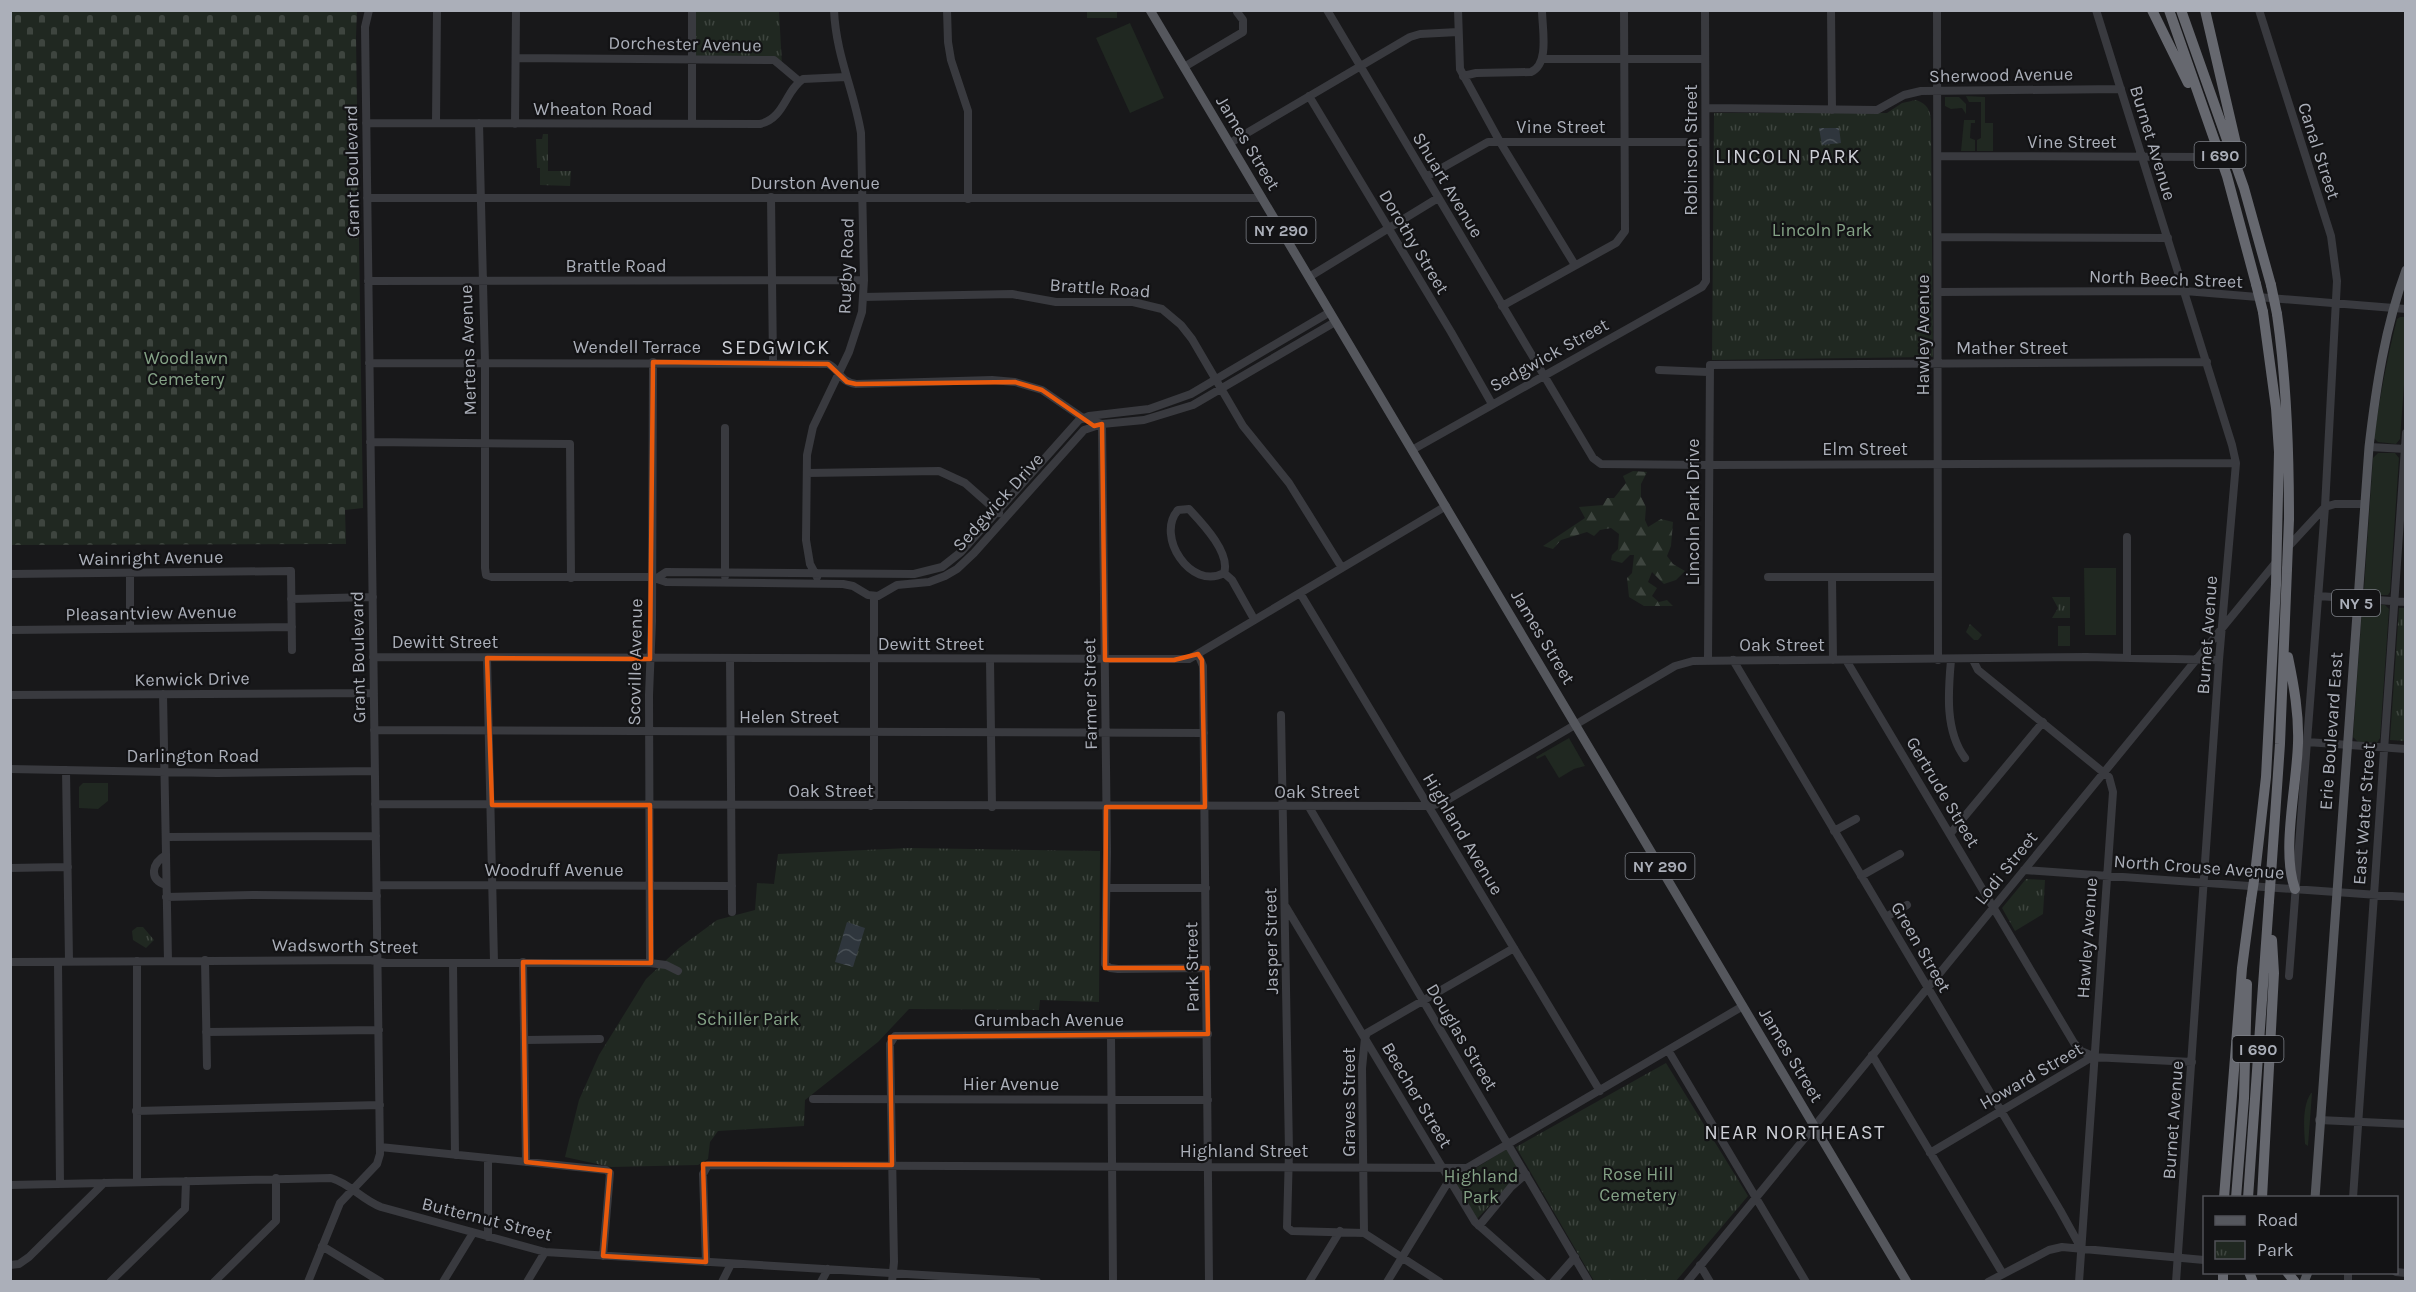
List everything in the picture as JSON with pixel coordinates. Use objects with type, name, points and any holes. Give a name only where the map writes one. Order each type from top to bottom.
[{"type":"highway","points":[[2152,10],[2207,121]]},
{"type":"highway","name":"I 690","points":[[2169,10],[2227,176],[2263,312],[2276,408],[2279,452],[2276,584],[2266,777],[2242,968],[2222,1196]]},
{"type":"highway","name":"I 690","points":[[2181,10],[2244,188],[2271,285],[2284,364],[2289,438],[2285,642],[2248,1196]]},
{"type":"highway","points":[[2205,10],[2238,148],[2244,188]]},
{"type":"highway","points":[[2285,642],[2298,714],[2290,856],[2290,871],[2295,889]]},
{"type":"highway","points":[[2236,1196],[2244,1098],[2251,900]]},
{"type":"highway","points":[[2262,1196],[2274,974],[2269,902]]},
{"type":"main road","name":"James Street","points":[[1150,10],[1907,1281]]},
{"type":"main road","name":"Erie Boulevard East","points":[[2315,1196],[2368,447],[2378,376],[2392,308],[2406,270]]},
{"type":"street","name":"Grant Boulevard","points":[[308,1281],[336,1209],[352,1187],[376,1164],[380,1147],[364,27],[369,10]]},
{"type":"street","points":[[436,123],[437,10]]},
{"type":"street","points":[[515,124],[516,10]]},
{"type":"street","points":[[692,10],[692,124]]},
{"type":"street","name":"Rugby Road","points":[[819,584],[810,564],[806,540],[808,444],[813,427],[859,326],[864,280],[861,133],[858,112],[836,41],[834,10]]},
{"type":"street","points":[[947,10],[951,60],[968,111],[968,199]]},
{"type":"street","name":"Shuart Avenue","points":[[1327,10],[1543,375]]},
{"type":"street","points":[[1458,10],[1460,69],[1463,76],[1500,142],[1575,265]]},
{"type":"street","points":[[1463,76],[1476,73],[1531,72],[1537,69],[1542,59],[1542,10]]},
{"type":"street","points":[[1502,306],[1616,243],[1625,231],[1624,10]]},
{"type":"street","name":"Robinson Street","points":[[1702,287],[1706,281],[1705,10]]},
{"type":"street","points":[[1831,10],[1832,110]]},
{"type":"street","name":"Hawley Avenue","points":[[1937,10],[1938,660]]},
{"type":"street","name":"Burnet Avenue","points":[[2096,10],[2207,362],[2236,463],[2219,660],[2176,1281]]},
{"type":"street","name":"Canal Street","points":[[2259,10],[2331,236],[2337,281],[2325,507],[2289,976]]},
{"type":"street","points":[[1184,67],[1243,32],[1243,20],[1238,12]]},
{"type":"street","points":[[1230,144],[1410,37],[1420,34],[1458,32]]},
{"type":"street","name":"Dorchester Avenue","points":[[516,58],[774,60],[799,81]]},
{"type":"street","points":[[1542,59],[1706,59]]},
{"type":"street","points":[[799,81],[807,78],[846,77]]},
{"type":"street","name":"Wheaton Road","points":[[366,123],[692,124],[765,122],[776,116],[784,107],[799,81]]},
{"type":"street","name":"Sherwood Avenue","points":[[1706,108],[1881,109],[1908,93],[1938,90],[2121,89]]},
{"type":"street","name":"Dorothy Street","points":[[1309,96],[1492,404]]},
{"type":"street","name":"Mertens Avenue","points":[[479,123],[481,281],[485,363],[486,575]]},
{"type":"street","name":"Vine Street","points":[[1426,177],[1483,144],[1706,141]]},
{"type":"street","name":"Vine Street","points":[[1938,156],[2207,157]]},
{"type":"street","points":[[771,197],[773,362]]},
{"type":"street","name":"Durston Avenue","points":[[367,198],[1262,198]]},
{"type":"street","points":[[1309,277],[1438,198]]},
{"type":"street","points":[[1938,237],[2168,238]]},
{"type":"street","name":"Brattle Road","points":[[368,281],[864,280]]},
{"type":"street","name":"Sedgwick Street","points":[[1412,450],[1702,287]]},
{"type":"street","name":"North Beech Street","points":[[1938,292],[2185,291],[2406,309]]},
{"type":"street","name":"Brattle Road","points":[[863,297],[1012,294],[1056,302],[1133,302],[1152,305],[1172,316],[1181,325],[1243,426],[1293,490],[1342,568]]},
{"type":"street","points":[[1083,418],[1163,405],[1191,394],[1330,312]]},
{"type":"street","name":"Sedgwick Drive","points":[[486,575],[492,577],[654,578],[666,582],[725,584],[843,584],[860,589],[874,597],[880,596],[889,588],[897,585],[929,582],[951,572],[974,553],[1084,430],[1102,424],[1122,423],[1167,414],[1193,405],[1335,322]]},
{"type":"street","points":[[1287,338],[1293,346]]},
{"type":"street","points":[[1252,359],[1257,368]]},
{"type":"street","name":"Scoville Avenue","points":[[650,963],[649,732],[654,578],[652,362]]},
{"type":"street","name":"Wendell Terrace","points":[[369,363],[773,362],[828,364],[834,367],[838,375],[847,382],[856,384],[992,380],[1015,382],[1042,390],[1083,418],[1102,424]]},
{"type":"street","name":"Mather Street","points":[[1659,370],[1938,364],[2207,362]]},
{"type":"street","name":"Lincoln Park Drive","points":[[1708,660],[1709,368]]},
{"type":"street","name":"Elm Street","points":[[1543,375],[1596,461],[1608,465],[2236,463]]},
{"type":"street","points":[[1163,405],[1167,414]]},
{"type":"street","name":"Sedgwick Drive","points":[[654,578],[666,573],[920,573],[942,567],[961,552],[1072,426],[1083,418]]},
{"type":"street","name":"Farmer Street","points":[[1102,424],[1107,888],[1105,964],[1110,968],[1118,969],[1207,968]]},
{"type":"street","points":[[725,428],[725,584]]},
{"type":"street","name":"East Water Street","points":[[2353,1196],[2406,433]]},
{"type":"street","points":[[370,442],[567,443],[572,446],[571,578]]},
{"type":"street","points":[[2368,447],[2405,449]]},
{"type":"street","points":[[807,473],[939,471],[965,483],[1005,518]]},
{"type":"street","points":[[2325,507],[2335,504],[2364,504]]},
{"type":"street","name":"Dewitt Street","points":[[373,657],[1189,659],[1446,506]]},
{"type":"street","name":"Lodi Street","points":[[1687,1281],[2196,658],[2309,522],[2325,507]]},
{"type":"street","points":[[1189,509],[1207,528],[1217,543],[1225,562],[1224,573],[1214,576],[1202,575],[1188,569],[1173,543],[1170,530],[1173,515],[1178,510],[1189,509]]},
{"type":"street","points":[[2127,537],[2127,658]]},
{"type":"street","name":"Wainright Avenue","points":[[10,574],[291,571],[291,599]]},
{"type":"street","points":[[130,573],[130,629]]},
{"type":"street","points":[[1224,573],[1232,580],[1254,619]]},
{"type":"street","points":[[860,589],[864,574]]},
{"type":"street","points":[[882,574],[889,588]]},
{"type":"street","points":[[1768,577],[1938,577]]},
{"type":"street","points":[[1832,577],[1833,660]]},
{"type":"street","name":"Highland Avenue","points":[[1300,593],[1600,1091]]},
{"type":"street","points":[[2318,596],[2406,602]]},
{"type":"street","points":[[292,650],[291,599],[373,597]]},
{"type":"street","points":[[871,806],[874,796],[874,597]]},
{"type":"street","points":[[2224,599],[2240,605]]},
{"type":"street","name":"Pleasantview Avenue","points":[[10,630],[292,627]]},
{"type":"street","name":"Park Street","points":[[1198,654],[1203,666],[1209,1281]]},
{"type":"street","points":[[487,658],[494,962]]},
{"type":"street","name":"Oak Street","points":[[375,804],[992,807],[1429,806],[1443,802],[1675,666],[1693,661],[2127,658],[2219,660]]},
{"type":"street","points":[[730,659],[732,912]]},
{"type":"street","points":[[990,660],[992,807]]},
{"type":"street","name":"Green Street","points":[[1733,660],[2001,1110],[2081,1250]]},
{"type":"street","name":"Gertrude Street","points":[[1846,660],[2074,1043],[2080,1051],[2093,1056]]},
{"type":"street","points":[[1951,660],[1951,730],[1956,745],[1965,758]]},
{"type":"street","points":[[1973,660],[1978,670],[2103,772]]},
{"type":"street","name":"Kenwick Drive","points":[[10,695],[374,693]]},
{"type":"street","points":[[163,694],[168,961]]},
{"type":"street","name":"Jasper Street","points":[[1281,715],[1286,907],[1287,1227],[1292,1231],[1340,1231]]},
{"type":"street","points":[[1950,834],[2043,722]]},
{"type":"street","name":"Helen Street","points":[[374,730],[1204,733]]},
{"type":"street","points":[[2307,742],[2406,749]]},
{"type":"street","name":"Darlington Road","points":[[10,769],[165,772],[375,771]]},
{"type":"street","points":[[66,770],[69,962]]},
{"type":"street","name":"Hawley Avenue","points":[[2079,1281],[2113,792],[2109,777],[2103,772]]},
{"type":"street","name":"Douglas Street","points":[[1309,807],[1589,1281]]},
{"type":"street","points":[[1834,831],[1856,819]]},
{"type":"street","points":[[166,837],[376,836]]},
{"type":"street","points":[[1861,876],[1900,854]]},
{"type":"street","points":[[10,868],[68,867]]},
{"type":"street","name":"North Crouse Avenue","points":[[2024,870],[2406,897]]},
{"type":"street","name":"Woodruff Avenue","points":[[377,885],[732,886]]},
{"type":"street","points":[[1107,888],[1206,888]]},
{"type":"street","points":[[166,897],[377,896]]},
{"type":"street","points":[[1886,917],[1907,905]]},
{"type":"street","name":"Beecher Street","points":[[1286,907],[1479,1226],[1543,1281]]},
{"type":"street","name":"Graves Street","points":[[1364,1233],[1362,1068],[1367,1033],[1514,948]]},
{"type":"street","points":[[205,960],[207,1066]]},
{"type":"street","name":"Wadsworth Street","points":[[10,962],[205,960],[650,963],[678,971]]},
{"type":"street","points":[[137,961],[137,1182]]},
{"type":"street","points":[[58,962],[60,1184]]},
{"type":"street","points":[[523,962],[525,1162]]},
{"type":"street","points":[[453,963],[455,1155]]},
{"type":"street","name":"Highland Street","points":[[706,1262],[704,1170],[712,1164],[1364,1166],[1456,1169],[1472,1166],[1743,1006]]},
{"type":"street","points":[[206,1032],[379,1030]]},
{"type":"street","name":"Grumbach Avenue","points":[[891,1099],[892,1039],[902,1035],[1208,1034]]},
{"type":"street","points":[[1111,1035],[1113,1281]]},
{"type":"street","points":[[525,1040],[600,1039]]},
{"type":"street","points":[[1668,1050],[1806,1281]]},
{"type":"street","points":[[1872,1055],[2003,1274]]},
{"type":"street","name":"Howard Street","points":[[1930,1153],[2093,1056],[2192,1062]]},
{"type":"street","name":"Hier Avenue","points":[[813,1099],[1208,1100]]},
{"type":"street","points":[[891,1099],[892,1277]]},
{"type":"street","points":[[136,1112],[380,1105]]},
{"type":"street","points":[[2319,1120],[2406,1124]]},
{"type":"street","points":[[380,1147],[591,1167],[610,1173],[603,1256]]},
{"type":"street","points":[[488,1158],[488,1237]]},
{"type":"street","points":[[1388,1281],[1456,1169]]},
{"type":"street","points":[[1479,1226],[1511,1186],[1526,1174]]},
{"type":"street","points":[[214,1281],[276,1221],[276,1178]]},
{"type":"street","name":"Butternut Street","points":[[10,1185],[332,1178],[352,1187],[363,1198],[381,1207],[545,1252],[828,1269],[892,1277],[1037,1281]]},
{"type":"street","points":[[110,1281],[185,1209],[186,1181]]},
{"type":"street","points":[[11,1265],[19,1264],[29,1257],[104,1182]]},
{"type":"street","points":[[1309,1281],[1340,1231],[1364,1233],[1440,1281]]},
{"type":"street","points":[[442,1281],[473,1233]]},
{"type":"street","points":[[321,1246],[381,1281]]},
{"type":"street","points":[[1988,1281],[2055,1248],[2203,1260]]},
{"type":"street","points":[[526,1281],[545,1252]]},
{"type":"street","points":[[1553,1281],[1575,1257]]},
{"type":"street","points":[[722,1281],[731,1264]]},
{"type":"street","points":[[1700,1265],[1710,1281]]},
{"type":"street","points":[[821,1281],[828,1269]]},
{"type":"highlighted area","points":[[653,362],[828,364],[847,382],[856,384],[1015,382],[1042,390],[1094,426],[1102,424],[1105,660],[1174,660],[1198,654],[1202,660],[1205,807],[1106,807],[1105,968],[1207,968],[1208,1034],[890,1037],[892,1165],[703,1164],[706,1262],[603,1256],[610,1171],[526,1162],[523,962],[651,963],[650,805],[492,805],[487,658],[650,659]]},
{"type":"green space","name":"Woodlawn Cemetery","points":[[10,11],[357,11],[363,508],[345,510],[346,544],[11,545]]},
{"type":"green space","points":[[692,11],[779,11],[782,65],[777,62],[692,59]]},
{"type":"green space","points":[[1087,11],[1117,11],[1117,18],[1087,18]]},
{"type":"green space","points":[[1130,23],[1164,98],[1130,113],[1096,38]]},
{"type":"green space","points":[[1966,96],[1985,97],[1985,123],[1993,123],[1993,151],[1977,151],[1977,140],[1981,138],[1981,102],[1969,102]]},
{"type":"green space","points":[[1945,97],[1959,97],[1966,104],[1966,114],[1962,108],[1951,109],[1945,106]]},
{"type":"green space","name":"Lincoln Park","points":[[1916,100],[1927,107],[1931,120],[1933,357],[1712,360],[1714,113],[1887,113],[1902,103]]},
{"type":"green space","points":[[1964,120],[1975,120],[1975,123],[1971,123],[1970,138],[1975,140],[1975,151],[1961,151]]},
{"type":"green space","points":[[543,134],[548,134],[548,171],[571,171],[570,186],[540,185],[536,139],[542,139]]},
{"type":"green space","points":[[2405,317],[2405,372],[2400,439],[2396,444],[2378,442],[2374,438],[2390,348],[2397,319]]},
{"type":"green space","points":[[2378,453],[2395,453],[2399,458],[2388,595],[2369,595],[2364,589],[2373,458]]},
{"type":"green space","points":[[1633,471],[1647,472],[1641,484],[1641,497],[1646,507],[1645,520],[1648,527],[1661,519],[1673,522],[1671,546],[1667,556],[1673,564],[1685,571],[1676,580],[1664,584],[1652,572],[1648,582],[1657,588],[1652,596],[1659,602],[1667,600],[1673,606],[1644,606],[1629,597],[1627,578],[1632,573],[1634,555],[1630,555],[1622,563],[1611,560],[1612,555],[1618,549],[1619,534],[1611,528],[1600,530],[1594,536],[1587,532],[1561,540],[1553,549],[1543,546],[1585,518],[1579,507],[1603,505],[1607,498],[1614,498],[1626,483],[1623,476]]},
{"type":"green space","points":[[2084,568],[2116,568],[2116,635],[2085,635]]},
{"type":"green space","points":[[2052,597],[2070,597],[2070,618],[2052,618],[2058,608]]},
{"type":"green space","points":[[2366,604],[2385,605],[2389,609],[2380,738],[2377,743],[2358,742],[2353,737],[2362,609]]},
{"type":"green space","points":[[2399,608],[2406,608],[2405,741],[2390,740]]},
{"type":"green space","points":[[1970,624],[1982,635],[1978,640],[1974,640],[1966,632]]},
{"type":"green space","points":[[2058,626],[2070,626],[2070,646],[2058,646]]},
{"type":"green space","points":[[1569,738],[1585,766],[1574,769],[1559,778],[1545,755],[1537,759],[1536,757]]},
{"type":"green space","points":[[83,783],[108,783],[108,801],[98,809],[79,808],[79,787]]},
{"type":"green space","name":"Schiller Park","points":[[909,848],[1100,851],[1099,1002],[1040,1000],[1039,1010],[909,1009],[878,1042],[805,1100],[804,1126],[718,1131],[710,1142],[708,1159],[698,1165],[611,1167],[565,1157],[579,1100],[599,1055],[646,979],[679,948],[717,920],[755,910],[757,883],[774,884],[778,854]]},
{"type":"green space","points":[[2026,879],[2045,880],[2043,914],[2015,931],[2002,908]]},
{"type":"green space","points":[[137,927],[143,927],[154,940],[146,948],[133,940],[132,931]]},
{"type":"green space","name":"Rose Hill Cemetery","points":[[1666,1063],[1748,1196],[1676,1281],[1594,1281],[1516,1147]]},
{"type":"green space","points":[[2311,1093],[2308,1146],[2305,1144],[2304,1117]]},
{"type":"green space","name":"Highland Park","points":[[1508,1150],[1520,1173],[1477,1219],[1455,1181]]},
{"type":"water","points":[[1819,128],[1839,128],[1841,143],[1822,145]]},
{"type":"water","points":[[847,922],[865,928],[853,967],[835,962]]},
{"type":"district","name":"LINCOLN PARK","points":[[1788,156]]},
{"type":"district","name":"SEDGWICK","points":[[776,347]]},
{"type":"district","name":"NEAR NORTHEAST","points":[[1795,1132]]}]
